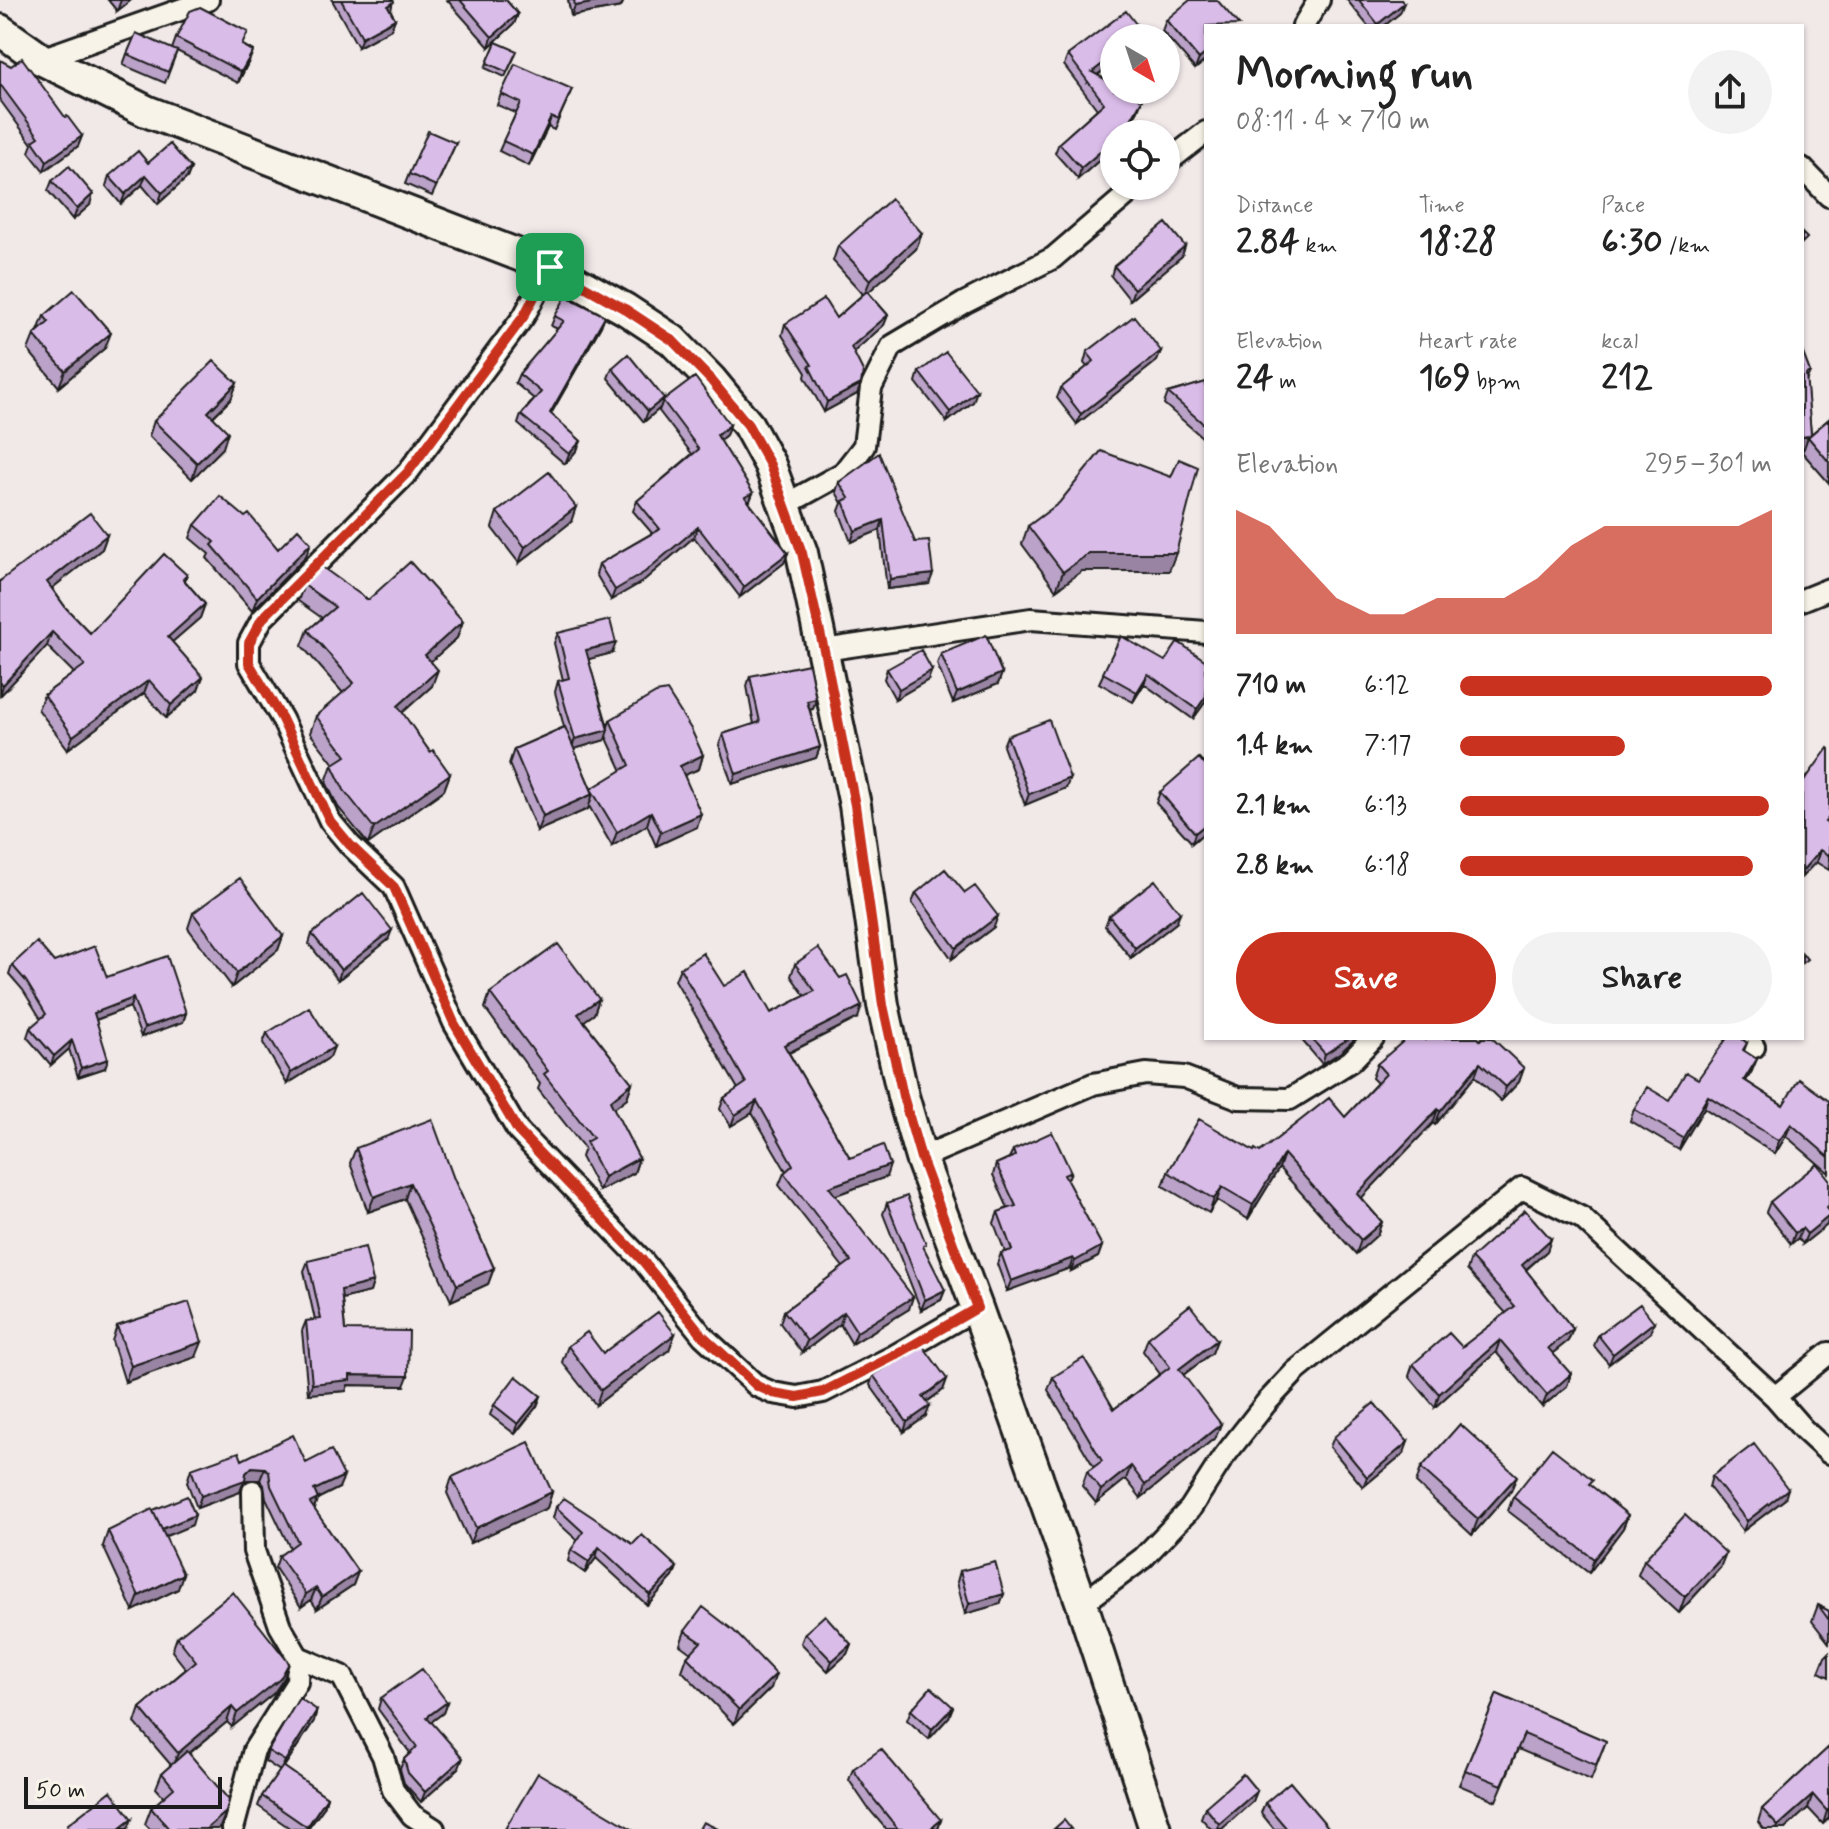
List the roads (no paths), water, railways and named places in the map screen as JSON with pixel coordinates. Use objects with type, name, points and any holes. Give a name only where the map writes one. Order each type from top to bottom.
[{"type":"main road","points":[[0,30],[41,59],[146,111],[550,267],[625,309],[672,340],[711,380],[748,425],[770,465],[802,553],[855,805],[883,1005],[903,1096],[921,1158],[1082,1604],[1155,1829]]},
{"type":"street","points":[[41,59],[208,0]]},
{"type":"street","points":[[1304,24],[1319,0]]},
{"type":"street","points":[[1180,152],[1204,134]]},
{"type":"street","points":[[1804,170],[1829,196]]},
{"type":"street","points":[[785,505],[843,473],[864,446],[871,388],[892,346],[964,303],[1053,258],[1121,200]]},
{"type":"street","points":[[550,267],[524,316],[408,472],[262,619],[249,643],[249,663],[282,719],[330,821],[394,887],[454,1023],[518,1131],[643,1261],[703,1336],[757,1386],[773,1393],[797,1397],[823,1392],[977,1308]]},
{"type":"street","points":[[1804,599],[1829,589]]},
{"type":"street","points":[[824,650],[1031,619],[1204,632]]},
{"type":"street","points":[[921,1158],[1093,1084],[1146,1074],[1184,1077],[1238,1098],[1290,1099],[1351,1061],[1371,1040]]},
{"type":"street","points":[[1082,1604],[1143,1558],[1190,1509],[1222,1459],[1296,1371],[1522,1188],[1582,1218],[1775,1397],[1829,1453]]},
{"type":"street","points":[[1775,1397],[1829,1353]]},
{"type":"street","points":[[233,1829],[254,1750],[297,1682],[298,1657],[280,1626],[254,1551],[253,1491]]},
{"type":"street","points":[[298,1657],[342,1676],[383,1756],[393,1790],[412,1815],[434,1829]]}]
